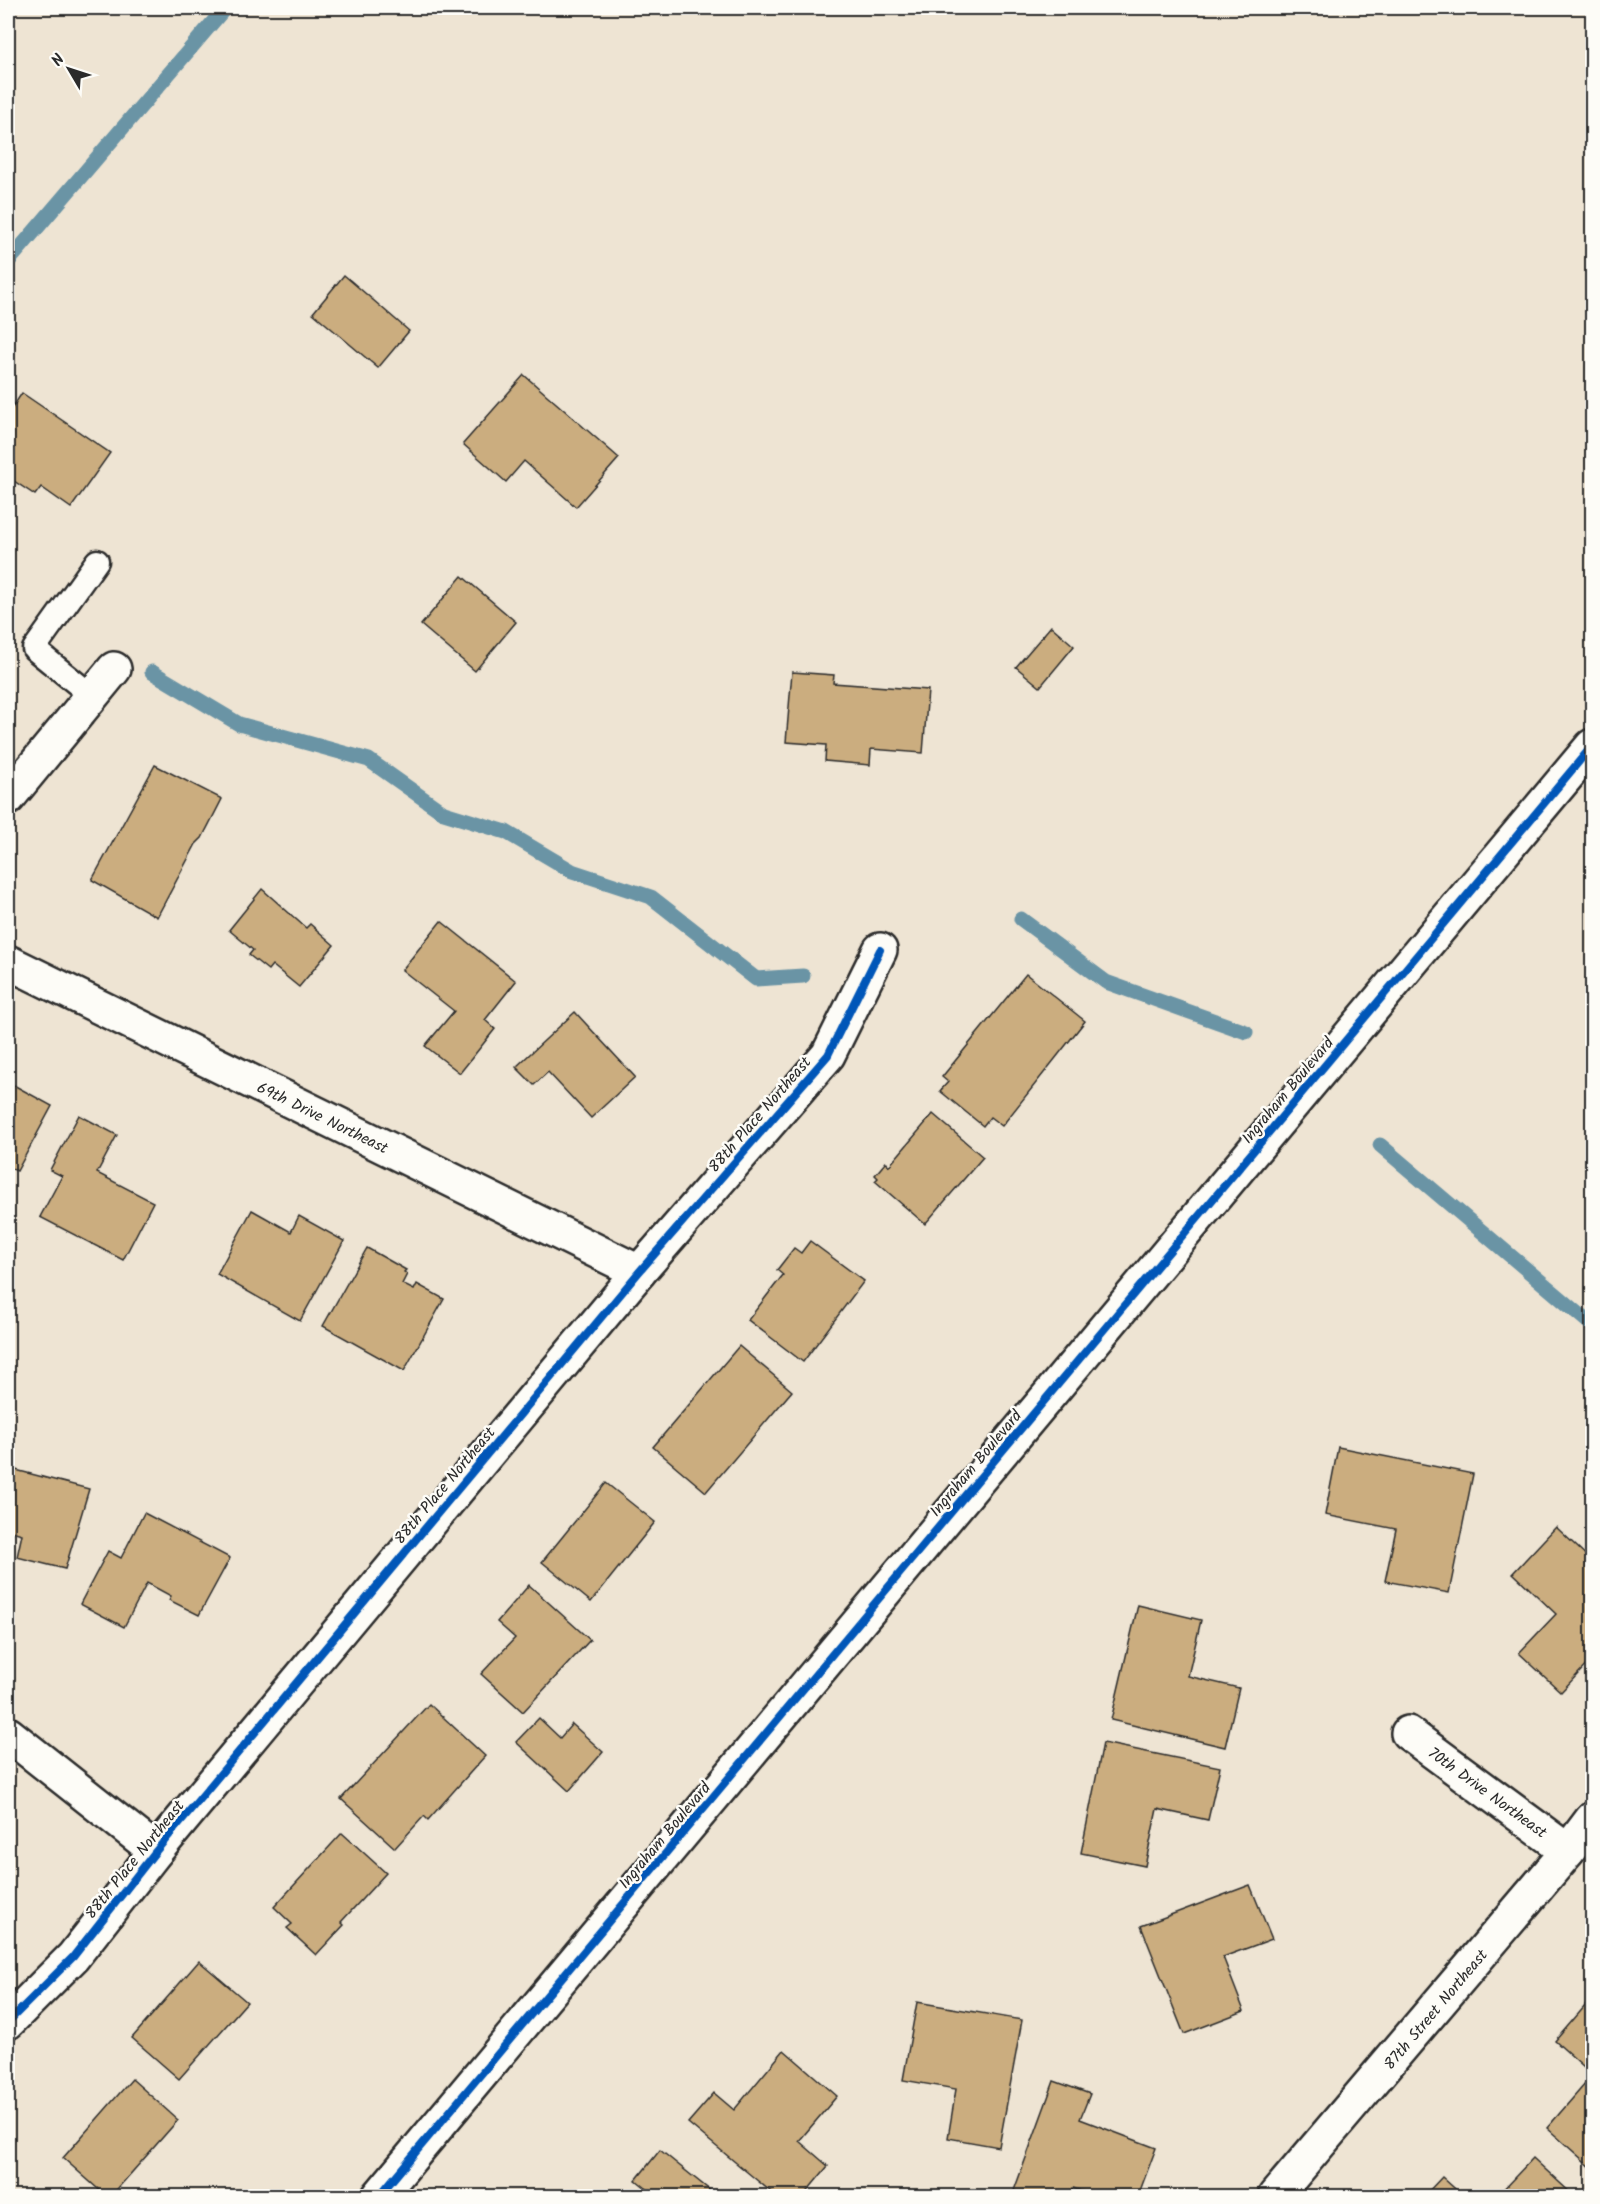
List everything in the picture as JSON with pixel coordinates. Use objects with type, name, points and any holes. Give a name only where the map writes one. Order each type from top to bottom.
[{"type":"street","points":[[8,798],[114,669]]},
{"type":"street","name":"Ingraham Boulevard","points":[[379,2196],[1593,746]]},
{"type":"street","name":"88th Place Northeast","points":[[8,2022],[72,1957],[156,1851],[639,1272],[828,1055],[880,950]]},
{"type":"street","name":"69th Drive Northeast","points":[[8,962],[639,1272]]},
{"type":"street","name":"70th Drive Northeast","points":[[1408,1733],[1568,1851]]},
{"type":"street","name":"88th Place Northeast","points":[[8,1734],[156,1851]]},
{"type":"street","name":"87th Street Northeast","points":[[1275,2196],[1593,1819]]},
{"type":"lane","points":[[93,696],[33,649],[97,561]]},
{"type":"building","points":[[344,275],[409,331],[378,368],[313,313]]},
{"type":"building","points":[[524,375],[619,458],[576,507],[524,461],[506,482],[463,444]]},
{"type":"building","points":[[22,393],[110,453],[71,508],[41,487],[35,495],[8,477],[8,414]]},
{"type":"building","points":[[462,576],[516,622],[475,671],[421,625]]},
{"type":"building","points":[[1051,626],[1074,646],[1040,687],[1016,667]]},
{"type":"building","points":[[792,672],[834,675],[833,683],[928,690],[923,753],[871,749],[870,765],[825,761],[826,745],[786,742]]},
{"type":"building","points":[[155,765],[222,799],[157,917],[92,880]]},
{"type":"building","points":[[262,889],[306,928],[310,924],[334,945],[299,987],[272,965],[268,970],[249,955],[253,950],[229,930]]},
{"type":"building","points":[[441,921],[516,981],[485,1020],[495,1029],[460,1073],[425,1046],[454,1011],[402,970]]},
{"type":"building","points":[[1026,974],[1085,1021],[1002,1126],[990,1117],[983,1126],[940,1091],[948,1082],[942,1077]]},
{"type":"building","points":[[575,1012],[635,1077],[591,1118],[548,1072],[534,1085],[516,1067]]},
{"type":"building","points":[[8,1082],[52,1106],[17,1171],[8,1167]]},
{"type":"building","points":[[933,1114],[983,1157],[925,1224],[875,1181],[878,1178],[875,1175],[886,1162],[889,1166]]},
{"type":"building","points":[[79,1115],[117,1135],[97,1173],[153,1202],[123,1260],[40,1217],[62,1176],[50,1170]]},
{"type":"building","points":[[252,1210],[291,1232],[299,1216],[344,1241],[300,1321],[217,1274]]},
{"type":"building","points":[[810,1241],[864,1281],[803,1362],[748,1320],[783,1275],[777,1270],[794,1248],[801,1253]]},
{"type":"building","points":[[367,1248],[406,1270],[404,1272],[407,1274],[402,1284],[414,1290],[417,1284],[444,1299],[404,1371],[323,1326]]},
{"type":"building","points":[[739,1346],[792,1391],[706,1492],[653,1447]]},
{"type":"building","points":[[1338,1447],[1473,1474],[1449,1593],[1385,1581],[1396,1529],[1325,1515]]},
{"type":"building","points":[[8,1468],[89,1489],[65,1569],[17,1557],[22,1534],[8,1530]]},
{"type":"building","points":[[606,1483],[655,1522],[591,1602],[542,1562]]},
{"type":"building","points":[[144,1513],[230,1558],[199,1615],[169,1600],[171,1596],[147,1583],[124,1627],[80,1604],[108,1551],[121,1558]]},
{"type":"building","points":[[1556,1527],[1592,1561],[1592,1659],[1561,1692],[1519,1653],[1556,1614],[1513,1573]]},
{"type":"building","points":[[529,1585],[590,1640],[523,1712],[481,1674],[515,1638],[497,1622]]},
{"type":"building","points":[[1138,1605],[1201,1620],[1188,1676],[1239,1688],[1225,1747],[1111,1720]]},
{"type":"building","points":[[429,1704],[485,1756],[428,1820],[424,1816],[395,1848],[341,1799]]},
{"type":"building","points":[[539,1718],[560,1738],[572,1724],[603,1752],[569,1791],[516,1742]]},
{"type":"building","points":[[1103,1743],[1220,1767],[1208,1820],[1157,1809],[1145,1866],[1081,1853]]},
{"type":"building","points":[[342,1833],[386,1873],[341,1922],[344,1925],[316,1955],[287,1928],[292,1924],[274,1907]]},
{"type":"building","points":[[1250,1885],[1272,1939],[1223,1957],[1244,2011],[1184,2034],[1141,1926]]},
{"type":"building","points":[[199,1961],[247,2002],[179,2079],[132,2038]]},
{"type":"building","points":[[1592,1998],[1592,2074],[1555,2041]]},
{"type":"building","points":[[917,2002],[1022,2020],[999,2147],[948,2138],[956,2089],[903,2080]]},
{"type":"building","points":[[784,2050],[837,2096],[799,2141],[828,2166],[803,2196],[776,2196],[688,2123],[714,2093],[734,2110]]},
{"type":"building","points":[[1592,2076],[1592,2168],[1547,2128]]},
{"type":"building","points":[[132,2079],[178,2120],[111,2196],[106,2196],[63,2158]]},
{"type":"building","points":[[1054,2081],[1090,2094],[1080,2119],[1156,2148],[1138,2196],[1095,2196],[1073,2188],[1070,2196],[1012,2196]]},
{"type":"building","points":[[660,2150],[717,2196],[656,2196],[636,2180]]},
{"type":"building","points":[[1533,2158],[1574,2196],[1497,2196]]},
{"type":"building","points":[[1442,2177],[1463,2196],[1424,2196]]},
{"type":"waterway","points":[[8,262],[225,8]]},
{"type":"waterway","points":[[152,672],[239,724],[369,760],[444,813],[506,832],[572,871],[651,897],[756,979],[803,976]]},
{"type":"waterway","points":[[1021,919],[1106,982],[1246,1032]]},
{"type":"waterway","points":[[1380,1145],[1592,1325]]},
{"type":"cycle path","points":[[379,2196],[1592,746]]},
{"type":"cycle path","points":[[8,2022],[73,1957],[156,1851],[639,1272],[828,1055],[880,950]]}]
